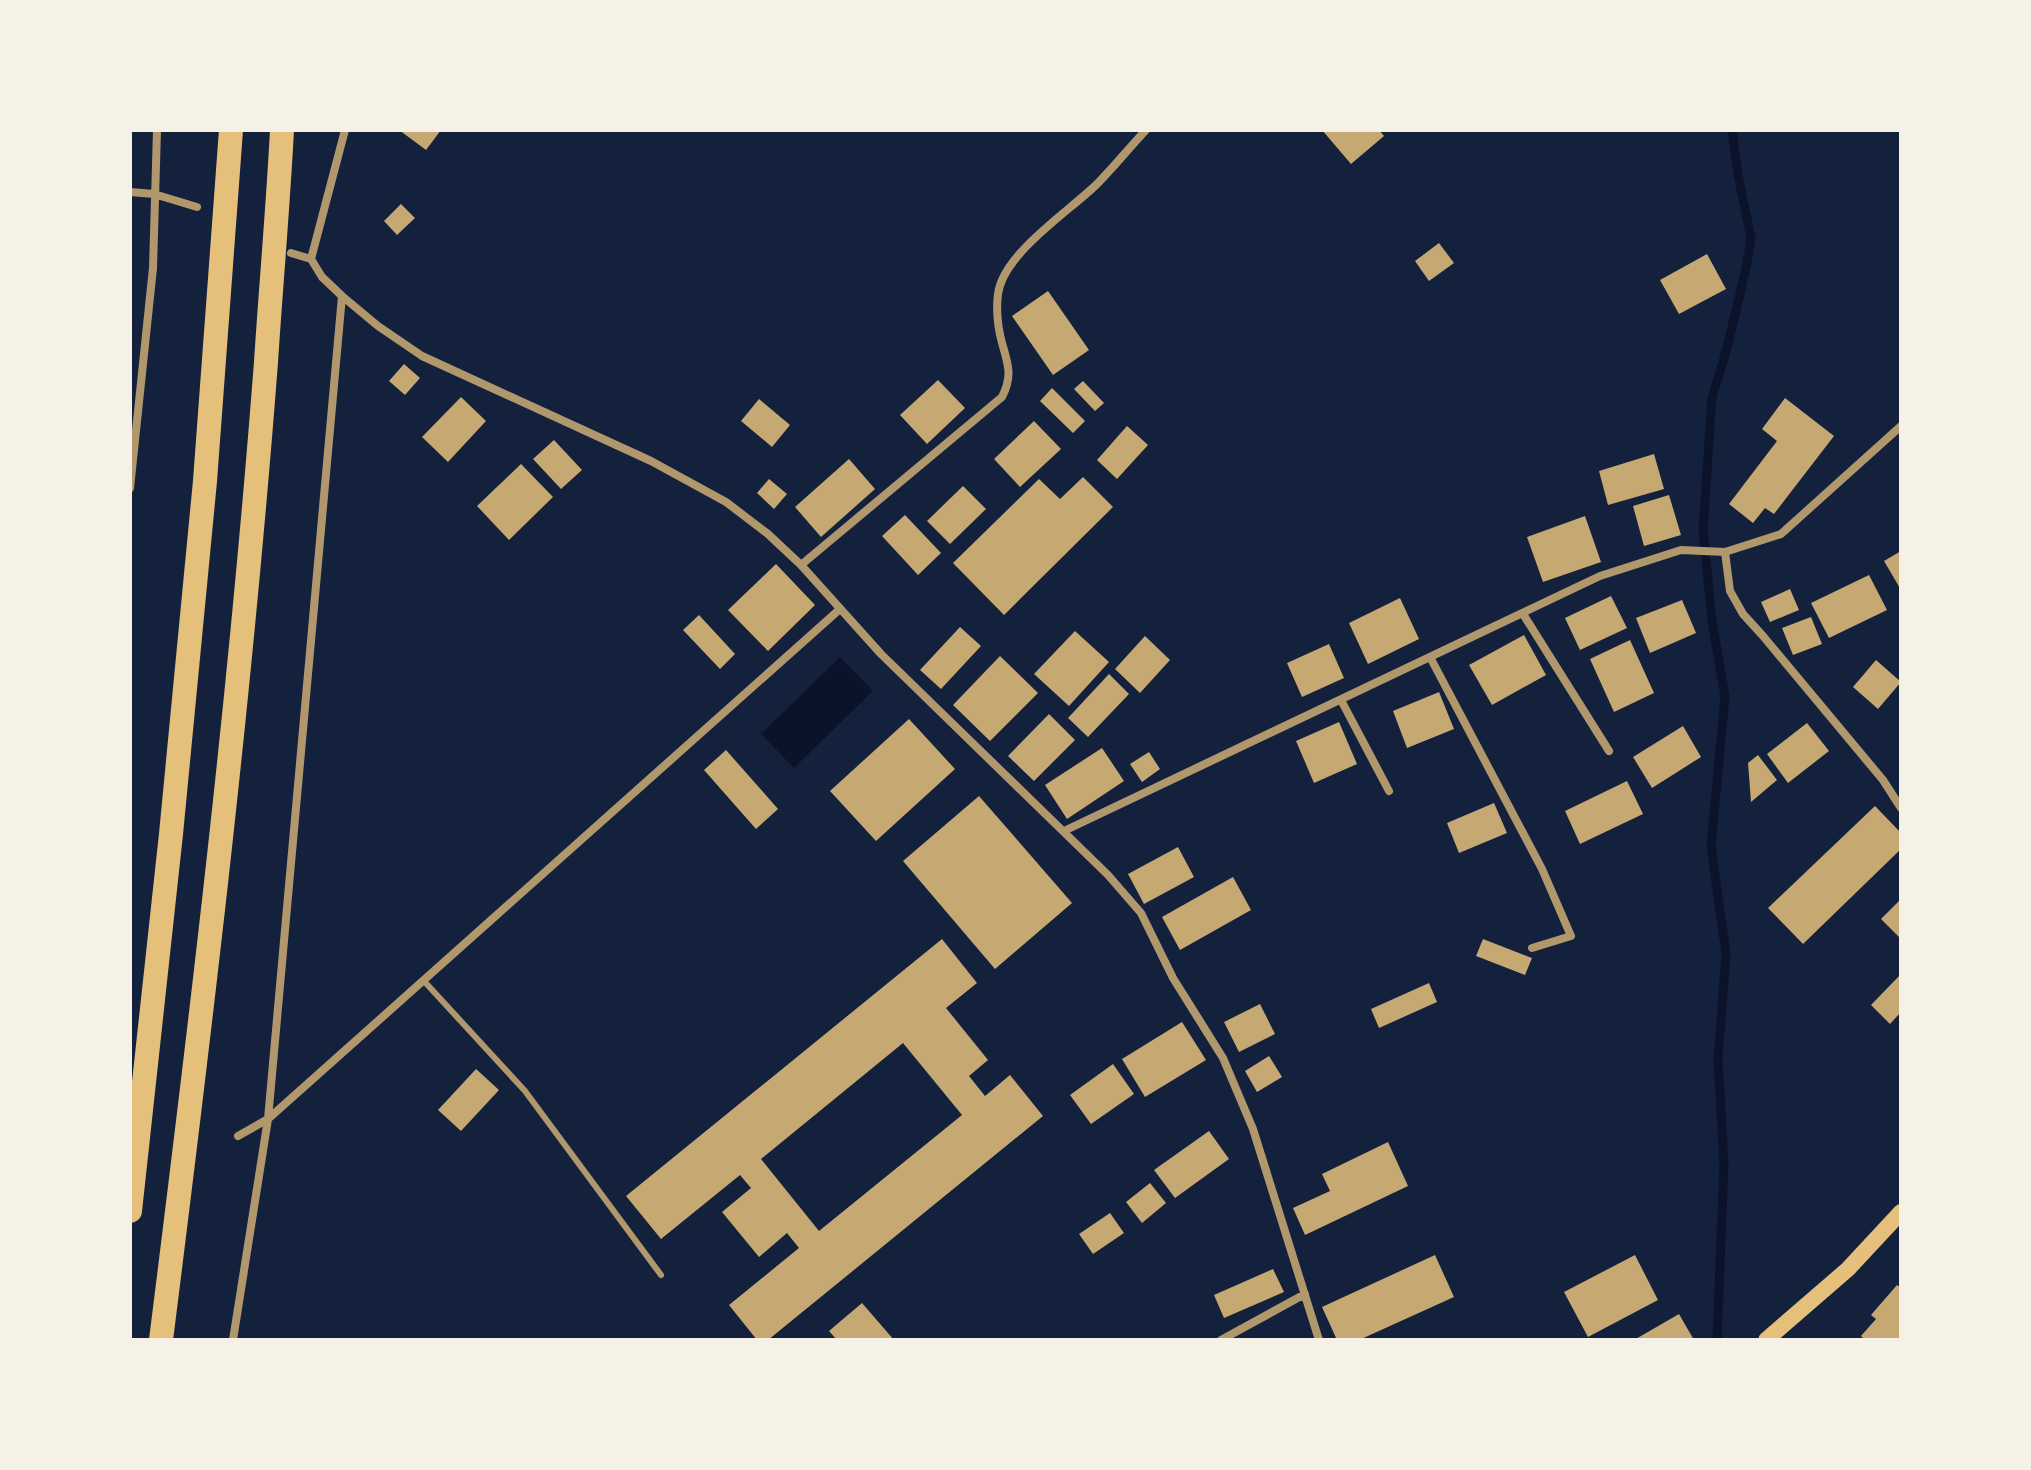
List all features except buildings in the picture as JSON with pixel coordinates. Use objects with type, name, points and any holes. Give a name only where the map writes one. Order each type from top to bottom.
[{"type":"highway","points":[[130,1211],[170,850],[205,481],[231,130]]},
{"type":"highway","points":[[161,1340],[243,641],[282,130]]},
{"type":"main road","points":[[1766,1340],[1848,1269],[1901,1212]]},
{"type":"street","points":[[130,488],[153,268],[157,130]]},
{"type":"street","points":[[311,259],[345,130]]},
{"type":"street","points":[[801,565],[1002,397],[1009,384],[1009,371],[1000,331],[998,291],[1009,267],[1026,246],[1096,185],[1146,130]]},
{"type":"street","points":[[130,192],[154,194],[197,207]]},
{"type":"street","points":[[291,253],[311,259],[322,277],[342,296],[422,356],[651,461],[726,502],[768,534],[801,565],[881,654],[1108,875],[1141,913],[1173,978],[1223,1058],[1253,1129],[1319,1340]]},
{"type":"street","points":[[233,1340],[268,1119],[342,296]]},
{"type":"street","points":[[1064,831],[1600,576],[1681,550],[1725,552],[1781,534],[1901,426]]},
{"type":"street","points":[[1725,552],[1730,591],[1743,614],[1875,770],[1901,808]]},
{"type":"street","points":[[238,1136],[268,1119],[840,609]]},
{"type":"street","points":[[1523,614],[1609,751]]},
{"type":"street","points":[[1430,657],[1542,869],[1571,936],[1532,948]]},
{"type":"street","points":[[1341,700],[1389,791]]},
{"type":"street","points":[[1221,1340],[1305,1294]]},
{"type":"lane","points":[[423,980],[525,1091],[661,1275]]},
{"type":"water","points":[[840,657],[873,691],[794,768],[761,734]]},
{"type":"waterway","points":[[1717,1340],[1724,1163],[1718,1059],[1726,954],[1711,846],[1725,696],[1712,621],[1703,529],[1712,398],[1727,348],[1751,238],[1732,130]]}]
